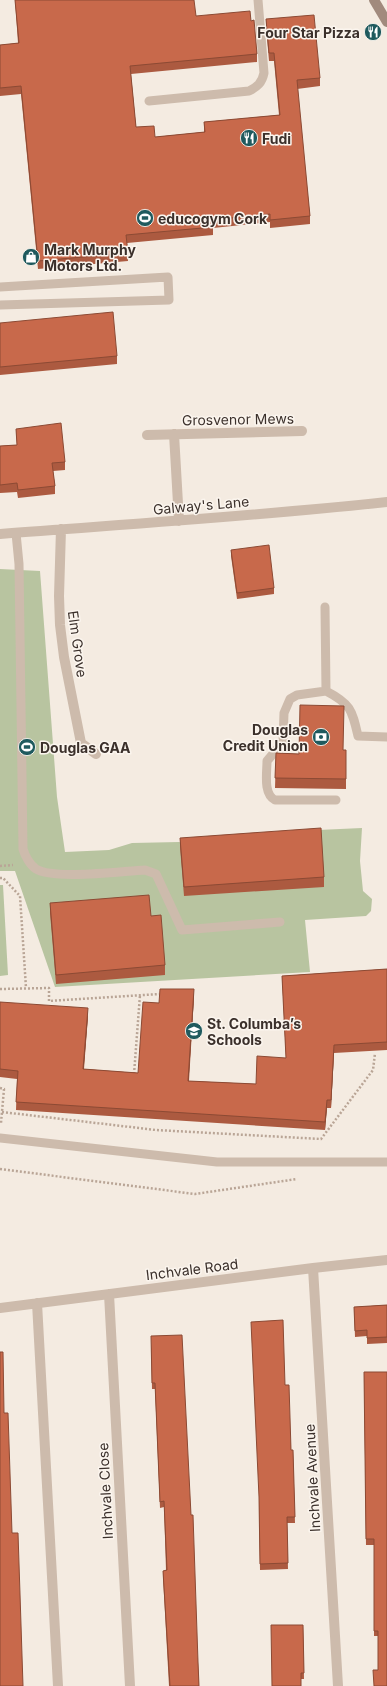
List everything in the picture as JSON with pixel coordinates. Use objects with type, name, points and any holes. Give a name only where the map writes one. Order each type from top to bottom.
[{"type":"main road","points":[[374,0],[387,22]]},
{"type":"street","name":"Grosvenor Mews","points":[[147,435],[302,431]]},
{"type":"street","name":"Grosvenor Mews","points":[[174,434],[180,521]]},
{"type":"street","name":"Galway's Lane","points":[[0,534],[180,521],[387,502]]},
{"type":"street","name":"Elm Grove","points":[[61,529],[59,596],[64,657],[81,743],[96,754]]},
{"type":"street","name":"Inchvale Road","points":[[0,1308],[387,1260]]},
{"type":"street","name":"Inchvale Avenue","points":[[313,1268],[338,1686]]},
{"type":"street","name":"Inchvale Close","points":[[109,1294],[130,1686]]},
{"type":"street","points":[[37,1303],[58,1686]]},
{"type":"lane","points":[[149,101],[249,91],[257,87],[262,81],[264,73],[258,0]]},
{"type":"lane","points":[[0,286],[168,277],[169,300],[0,305]]},
{"type":"lane","points":[[16,533],[19,564],[23,849],[26,857],[36,869],[56,875],[145,870],[156,874],[182,930],[280,922]]},
{"type":"lane","points":[[325,607],[326,691]]},
{"type":"lane","points":[[336,800],[275,800],[272,798],[267,789],[267,761],[283,742],[284,714],[290,699],[297,695],[326,691],[346,703],[352,713],[358,736],[387,737]]},
{"type":"lane","points":[[0,1138],[217,1162],[387,1162]]},
{"type":"path","points":[[0,878],[3,878],[20,896],[26,988]]},
{"type":"path","points":[[0,989],[49,988],[49,1001],[159,994]]},
{"type":"path","points":[[134,1074],[140,995]]},
{"type":"path","points":[[2,1112],[156,1130],[321,1139],[373,1070],[375,1053]]},
{"type":"path","points":[[0,1088],[4,1089],[1,1128]]},
{"type":"path","points":[[0,1169],[194,1194],[296,1179],[301,1176]]},
{"type":"green space","name":"Douglas GAA","points":[[0,569],[40,571],[57,797],[65,852],[109,850],[132,843],[179,842],[186,844],[274,832],[362,828],[360,861],[363,891],[372,899],[371,911],[366,916],[305,920],[310,972],[55,987],[15,871],[0,871]]},
{"type":"green space","points":[[0,885],[3,885],[8,975],[0,976]]},
{"type":"building","points":[[15,0],[194,0],[196,16],[250,11],[251,21],[254,20],[257,54],[130,66],[136,127],[154,126],[155,137],[205,132],[204,122],[280,115],[274,53],[269,53],[266,19],[314,15],[320,78],[297,80],[310,216],[270,220],[270,214],[212,220],[213,227],[126,235],[128,253],[38,261],[21,86],[0,88],[0,45],[19,43]]},
{"type":"building","points":[[113,312],[117,356],[0,367],[0,323]]},
{"type":"building","points":[[61,423],[65,462],[52,463],[55,486],[18,490],[17,483],[0,485],[0,446],[17,445],[16,429]]},
{"type":"building","points":[[269,545],[274,588],[237,593],[231,550]]},
{"type":"building","name":"Douglas Credit Union","points":[[300,705],[344,706],[343,750],[346,750],[346,779],[275,778],[276,753],[299,754]]},
{"type":"building","points":[[321,828],[324,877],[184,887],[180,838]]},
{"type":"building","points":[[149,895],[151,916],[161,915],[165,965],[56,975],[50,903]]},
{"type":"building","points":[[387,969],[387,1042],[334,1045],[331,1100],[327,1100],[325,1122],[16,1102],[18,1071],[0,1069],[0,1002],[88,1008],[83,1069],[138,1073],[143,1002],[159,1003],[160,989],[194,989],[188,1081],[256,1084],[257,1056],[286,1058],[282,976]]},
{"type":"building","points":[[387,1305],[387,1337],[367,1338],[367,1330],[355,1331],[354,1307]]},
{"type":"building","points":[[283,1320],[285,1385],[289,1385],[291,1450],[293,1450],[295,1517],[287,1517],[288,1563],[260,1564],[259,1497],[251,1322]]},
{"type":"building","points":[[182,1335],[191,1515],[193,1515],[199,1686],[170,1686],[163,1571],[167,1570],[164,1501],[160,1502],[155,1383],[152,1383],[151,1336]]},
{"type":"building","points":[[0,1352],[3,1352],[4,1413],[8,1413],[12,1533],[18,1533],[23,1686],[0,1686]]},
{"type":"building","points":[[364,1372],[387,1372],[387,1686],[374,1686],[373,1670],[378,1670],[378,1631],[374,1631],[374,1539],[366,1539]]},
{"type":"building","points":[[271,1625],[303,1625],[304,1673],[301,1673],[301,1686],[272,1686]]},
{"type":"place","name":"Four Star Pizza","points":[[373,32]]},
{"type":"place","name":"Fudi","points":[[249,138]]},
{"type":"place","name":"educogym Cork","points":[[145,218]]},
{"type":"place","name":"Mark Murphy Motors Ltd.","points":[[31,257]]},
{"type":"place","name":"Douglas Credit Union","points":[[321,737]]},
{"type":"place","name":"Douglas GAA","points":[[27,747]]},
{"type":"place","name":"St. Columba’s Schools","points":[[194,1031]]}]
